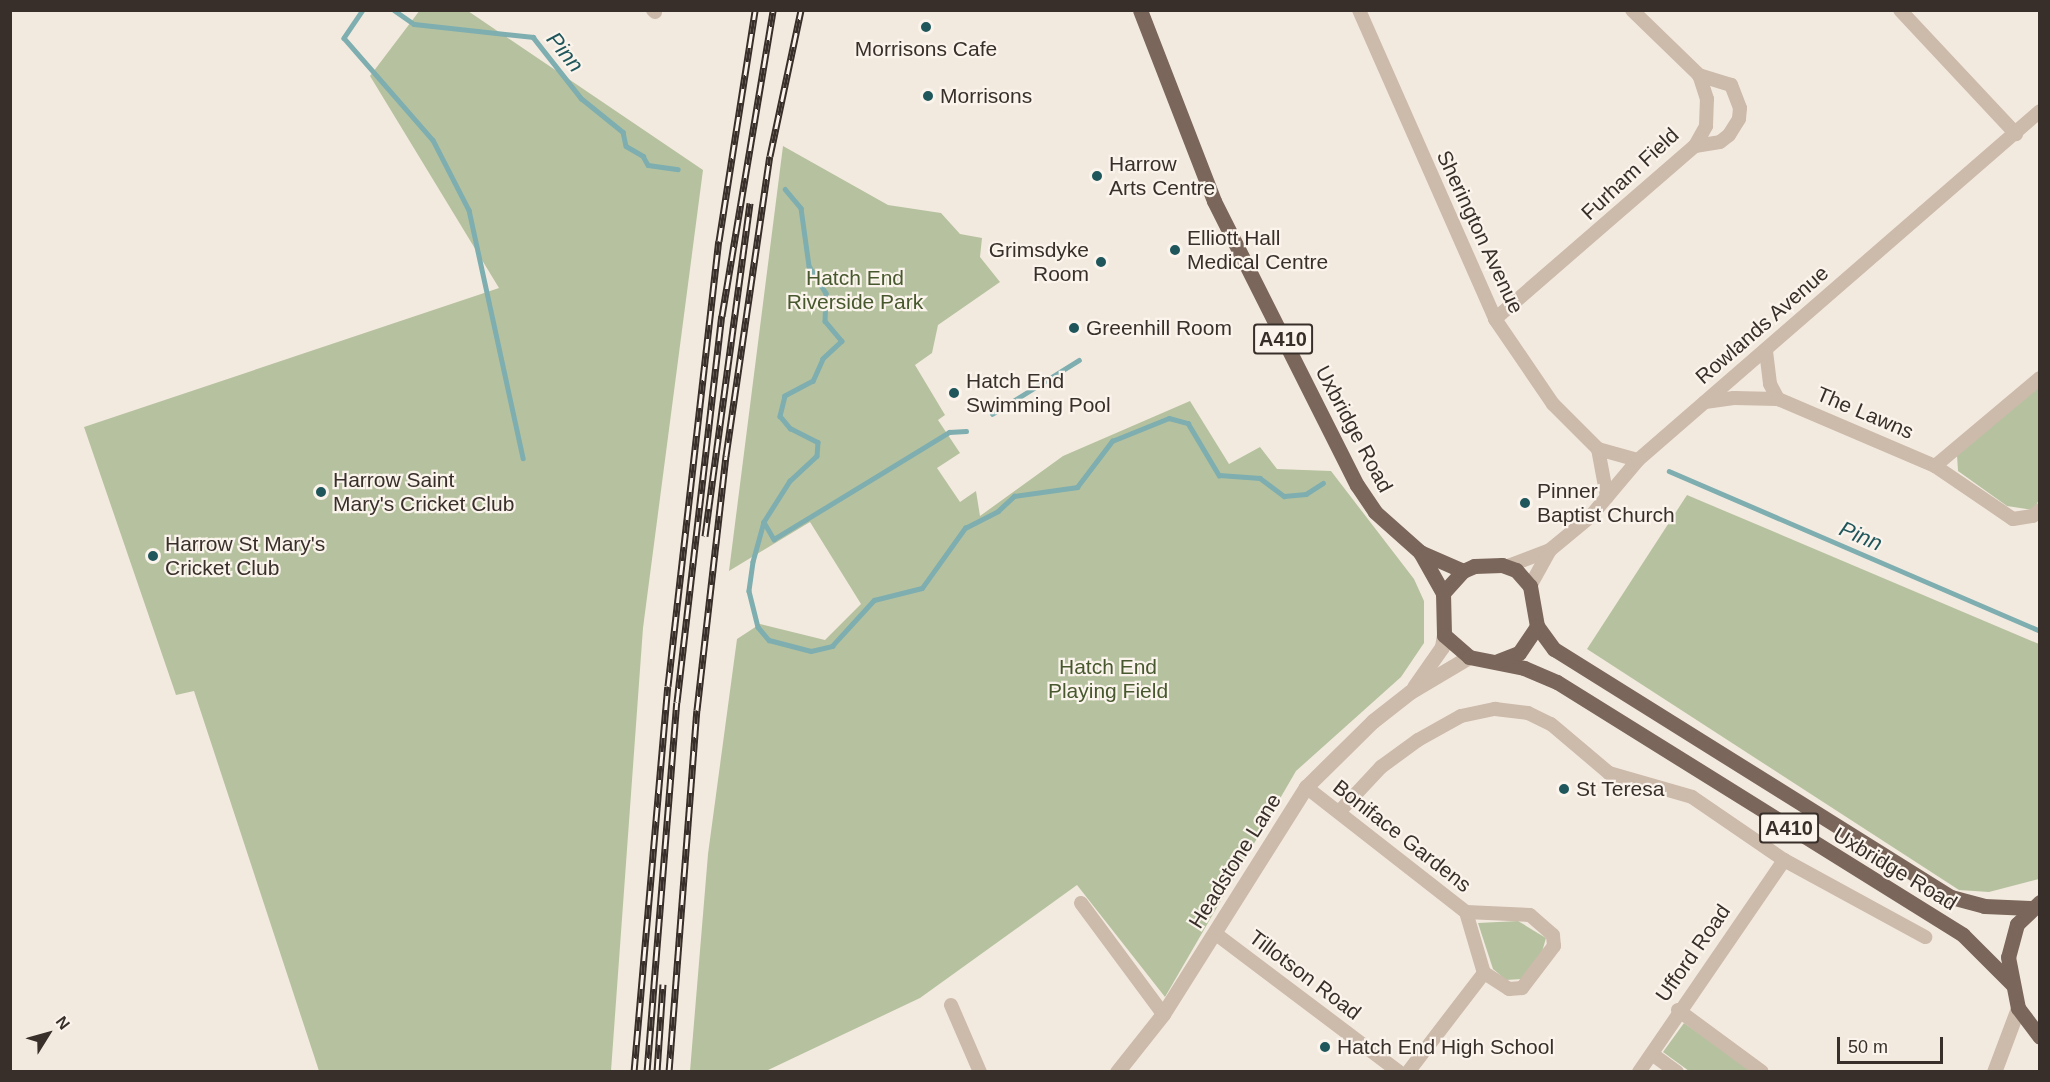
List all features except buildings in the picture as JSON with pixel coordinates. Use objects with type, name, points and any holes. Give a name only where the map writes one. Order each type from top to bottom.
[{"type":"main road","name":"Uxbridge Road","points":[[1139,12],[1214,201],[1357,485],[1375,512],[1420,552],[1463,571]]},
{"type":"main road","name":"Uxbridge Road","points":[[1420,552],[1443,593],[1443,635]]},
{"type":"main road","points":[[1443,593],[1463,571],[1486,564],[1508,566],[1530,586]]},
{"type":"main road","name":"Uxbridge Road","points":[[1530,586],[1537,627],[1554,649],[1951,897],[1984,906],[2035,905]]},
{"type":"main road","points":[[1498,661],[1519,653],[1537,627]]},
{"type":"main road","points":[[1443,635],[1468,657]]},
{"type":"main road","name":"Uxbridge Road","points":[[1468,657],[1498,661],[1539,672],[1557,682],[1941,921],[1970,941],[2012,984]]},
{"type":"main road","points":[[2035,905],[2012,939],[2008,957],[2018,1008],[2040,1037]]},
{"type":"street","name":"Sherington Avenue","points":[[1359,10],[1495,320],[1553,404],[1598,449],[1638,460]]},
{"type":"street","points":[[1632,10],[1699,75],[1731,85],[1740,108],[1739,119],[1729,135],[1720,142],[1695,146]]},
{"type":"street","points":[[1900,10],[2016,134]]},
{"type":"street","name":"Furham Field","points":[[1495,320],[1695,146],[1706,126],[1707,99],[1699,75]]},
{"type":"street","name":"Rowlands Avenue","points":[[1530,586],[1550,550],[1607,497],[1638,460],[2038,116]]},
{"type":"street","points":[[1704,403],[1734,398],[1778,399],[1770,384],[1766,351]]},
{"type":"street","points":[[1935,466],[2040,378]]},
{"type":"street","name":"The Lawns","points":[[1778,399],[1935,466],[2013,519],[2033,516],[2040,510]]},
{"type":"street","points":[[1598,449],[1607,497]]},
{"type":"street","points":[[1508,566],[1550,550]]},
{"type":"street","name":"Headstone Lane","points":[[1410,692],[1442,647],[1443,635]]},
{"type":"street","name":"Headstone Lane","points":[[1117,1071],[1162,1014],[1216,934],[1263,850],[1306,787],[1373,721],[1410,692],[1468,657]]},
{"type":"street","points":[[1339,813],[1381,767],[1418,740],[1461,717],[1495,709],[1528,713],[1551,724],[1609,773],[1692,797],[1784,860],[1925,937]]},
{"type":"street","name":"Boniface Gardens","points":[[1306,787],[1466,912],[1484,973]]},
{"type":"street","name":"Ufford Road","points":[[1639,1071],[1678,1010],[1784,860]]},
{"type":"street","points":[[1081,903],[1162,1014]]},
{"type":"street","points":[[1408,1071],[1484,973],[1509,989],[1522,988],[1554,946],[1553,935],[1530,915],[1466,912]]},
{"type":"street","name":"Tillotson Road","points":[[1216,934],[1398,1071]]},
{"type":"street","points":[[951,1005],[980,1071]]},
{"type":"street","points":[[1994,1071],[2018,1008]]},
{"type":"street","points":[[1678,1010],[1762,1071]]},
{"type":"street","points":[[1652,1054],[1677,1071]]},
{"type":"green space","points":[[420,10],[468,11],[703,170],[643,628],[611,1071],[319,1071],[194,691],[176,695],[84,427],[499,288],[370,76]]},
{"type":"green space","name":"Hatch End Playing Field","points":[[783,146],[888,205],[941,213],[960,234],[982,238],[980,257],[1000,282],[938,325],[932,353],[915,365],[945,415],[938,420],[960,453],[937,468],[960,502],[976,491],[980,516],[1063,456],[1190,401],[1229,464],[1260,447],[1277,469],[1331,471],[1414,579],[1424,601],[1424,643],[1401,677],[1296,771],[1165,997],[1077,885],[920,998],[766,1071],[690,1071],[708,854],[737,639],[760,624],[825,640],[861,604],[810,522],[729,571]]},
{"type":"green space","points":[[2039,385],[2039,500],[2033,510],[2007,506],[1958,471],[1957,455]]},
{"type":"green space","points":[[1687,495],[2039,644],[2039,879],[1989,892],[1959,890],[1587,649]]},
{"type":"green space","points":[[1518,921],[1546,938],[1542,952],[1522,979],[1506,980],[1493,969],[1478,923]]},
{"type":"green space","points":[[1684,1023],[1752,1071],[1689,1071],[1663,1052]]},
{"type":"waterway","points":[[363,10],[344,38],[433,140],[469,210],[523,458]]},
{"type":"waterway","name":"Pinn","points":[[394,10],[414,24],[533,37],[581,98],[623,132],[626,146],[643,156],[648,165],[678,169]]},
{"type":"waterway","points":[[785,189],[801,208],[809,266],[826,293],[825,321],[842,341],[823,359],[813,381],[785,396],[780,416],[790,428],[818,442],[817,456],[790,481],[764,522],[753,562],[749,591],[758,627],[769,640],[811,651],[832,646],[874,600],[922,588],[965,528],[998,511],[1014,496],[1077,487],[1112,441],[1169,418],[1188,423],[1219,475],[1260,478],[1284,496],[1306,494],[1323,483]]},
{"type":"waterway","points":[[992,414],[1079,360]]},
{"type":"waterway","points":[[764,522],[774,539],[949,432],[966,431]]},
{"type":"waterway","name":"Pinn","points":[[1669,471],[2040,631]]},
{"type":"railway","points":[[634,1072],[668,686],[719,241],[755,10]]},
{"type":"railway","points":[[647,1072],[677,702],[722,316],[773,10]]},
{"type":"railway","points":[[669,1072],[697,710],[726,456],[770,156],[801,10]]},
{"type":"railway","points":[[705,536],[750,203]]},
{"type":"railway","points":[[657,1072],[663,984]]},
{"type":"place","name":"Morrisons Cafe","points":[[926,27]]},
{"type":"place","name":"Morrisons","points":[[928,96]]},
{"type":"place","name":"Harrow Arts Centre","points":[[1097,176]]},
{"type":"place","name":"Elliott Hall Medical Centre","points":[[1175,250]]},
{"type":"place","name":"Grimsdyke Room","points":[[1101,262]]},
{"type":"place","name":"Greenhill Room","points":[[1074,328]]},
{"type":"place","name":"Hatch End Swimming Pool","points":[[954,393]]},
{"type":"place","name":"Harrow Saint Mary's Cricket Club","points":[[321,492]]},
{"type":"place","name":"Pinner Baptist Church","points":[[1525,503]]},
{"type":"place","name":"Harrow St Mary's Cricket Club","points":[[153,556]]},
{"type":"place","name":"St Teresa","points":[[1564,789]]},
{"type":"place","name":"Hatch End High School","points":[[1325,1047]]},
{"type":"park label","name":"Hatch End Riverside Park","points":[[855,290]]}]
